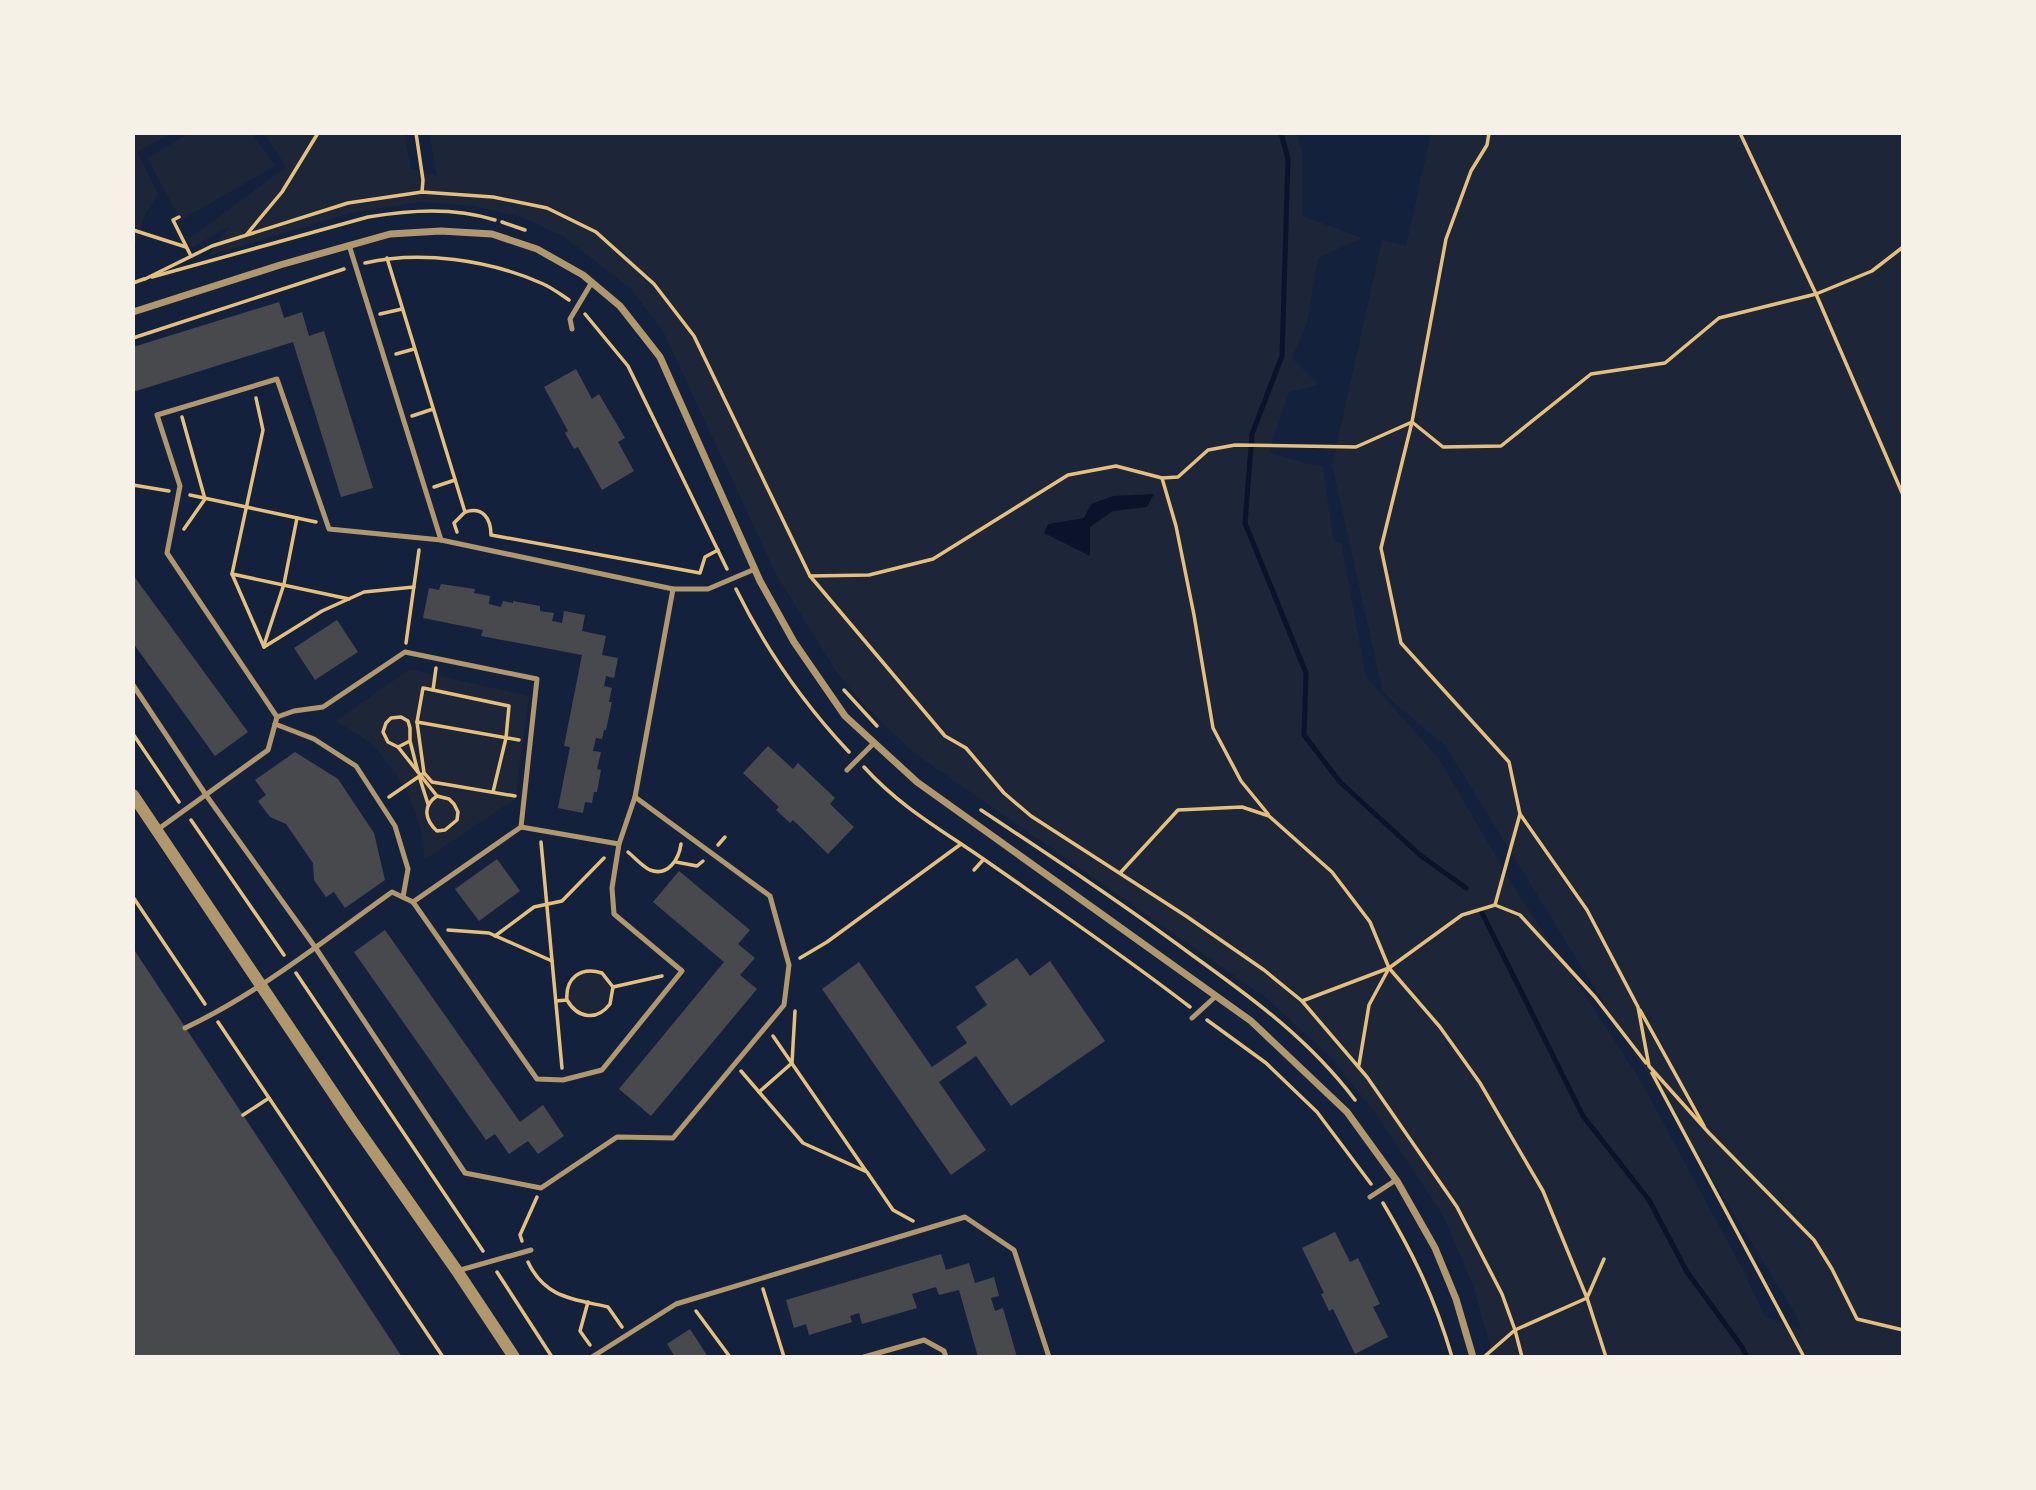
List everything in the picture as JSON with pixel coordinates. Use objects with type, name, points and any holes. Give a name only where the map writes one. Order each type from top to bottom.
[{"type":"street","points":[[133,312],[390,234],[441,231],[492,234],[537,249],[592,282],[620,306],[660,357],[755,569],[794,642],[845,716],[918,782],[1251,1021],[1347,1112],[1396,1180],[1435,1248],[1456,1299],[1473,1357]]},
{"type":"street","points":[[133,795],[514,1357]]},
{"type":"lane","points":[[349,245],[441,540]]},
{"type":"lane","points":[[572,329],[570,319],[592,282]]},
{"type":"lane","points":[[402,897],[408,869],[395,826],[356,766],[314,739],[276,720],[167,553],[180,486],[157,415],[277,379],[329,529],[441,540],[673,589],[708,589],[755,569]]},
{"type":"lane","points":[[186,1028],[213,1015],[260,984],[392,892],[413,902],[537,1079],[563,1080],[602,1070],[682,971],[614,914],[612,888],[619,844],[635,797],[673,589]]},
{"type":"lane","points":[[158,830],[268,750],[276,720],[294,711],[323,707],[405,652],[537,679],[521,827]]},
{"type":"lane","points":[[133,685],[206,795],[315,947],[465,1173],[541,1188],[617,1137],[673,1138],[784,1005],[789,965],[770,896],[635,797]]},
{"type":"lane","points":[[847,770],[873,744]]},
{"type":"lane","points":[[413,902],[521,827],[619,844]]},
{"type":"lane","points":[[1192,1018],[1216,996]]},
{"type":"lane","points":[[1370,1197],[1396,1180]]},
{"type":"lane","points":[[594,1356],[676,1304],[965,1217],[1014,1250],[1049,1357]]},
{"type":"lane","points":[[457,1271],[527,1251]]},
{"type":"lane","points":[[863,1357],[924,1340],[944,1351],[946,1357]]},
{"type":"path","points":[[246,235],[282,191],[318,133]]},
{"type":"path","points":[[145,279],[212,246],[246,235],[348,204],[422,191],[423,180],[416,133]]},
{"type":"path","points":[[1489,133],[1487,145],[1471,171],[1446,239],[1412,422],[1381,548],[1401,643],[1509,762],[1520,814],[1587,910],[1709,1133]]},
{"type":"path","points":[[1740,133],[1816,295],[1903,495]]},
{"type":"path","points":[[133,283],[368,217],[396,212],[453,211],[487,217],[528,231]]},
{"type":"path","points":[[179,217],[173,220],[191,256]]},
{"type":"path","points":[[133,230],[186,247]]},
{"type":"path","points":[[1412,422],[1443,447],[1501,446],[1591,374],[1665,363],[1719,318],[1816,295],[1872,271],[1903,247]]},
{"type":"path","points":[[387,258],[465,512]]},
{"type":"path","points":[[133,338],[356,265],[387,258],[453,261],[501,269],[542,284],[577,305],[628,366],[722,559]]},
{"type":"path","points":[[372,316],[402,309]]},
{"type":"path","points":[[385,358],[414,349]]},
{"type":"path","points":[[253,386],[263,430],[244,507],[232,574],[264,647]]},
{"type":"path","points":[[404,419],[433,409]]},
{"type":"path","points":[[1412,422],[1356,447],[1235,445],[1208,450],[1178,477],[1162,478],[1115,466],[1068,475],[933,559],[869,575],[810,576],[945,736],[966,748],[1004,793],[1031,816],[1121,872],[1264,970],[1302,1001],[1359,1067],[1457,1206],[1502,1294],[1522,1357]]},
{"type":"path","points":[[1162,478],[1176,526],[1213,729],[1241,782],[1269,816],[1332,872],[1370,922],[1389,968],[1440,1027],[1480,1083],[1543,1191],[1587,1298],[1606,1357]]},
{"type":"path","points":[[426,490],[455,480]]},
{"type":"path","points":[[244,507],[327,524]]},
{"type":"path","points":[[461,544],[454,523],[465,512],[473,510],[483,513],[491,524],[491,535],[700,573],[705,557],[718,550]]},
{"type":"path","points":[[264,647],[284,584],[297,518]]},
{"type":"path","points":[[405,652],[421,538]]},
{"type":"path","points":[[232,574],[349,599]]},
{"type":"path","points":[[264,647],[322,611],[364,592],[414,587]]},
{"type":"path","points":[[433,690],[438,659]]},
{"type":"path","points":[[838,683],[881,730]]},
{"type":"path","points":[[493,792],[506,738],[509,706],[423,688],[418,723],[422,775],[428,804],[426,813],[431,826],[437,831],[452,826],[457,820],[458,812],[450,799],[437,796],[422,775],[398,747],[387,742],[383,732],[386,723],[391,718],[401,717],[408,721],[411,728],[410,741],[422,775],[432,782],[493,792],[524,797]]},
{"type":"path","points":[[418,723],[530,743]]},
{"type":"path","points":[[133,734],[490,1261],[552,1357]]},
{"type":"path","points":[[398,747],[410,741]]},
{"type":"path","points":[[380,803],[422,775]]},
{"type":"path","points":[[428,804],[437,796]]},
{"type":"path","points":[[1121,872],[1178,810],[1242,807],[1269,816]]},
{"type":"path","points":[[979,809],[1103,890],[1262,1006],[1300,1037],[1338,1077],[1361,1109]]},
{"type":"path","points":[[1495,905],[1520,814]]},
{"type":"path","points":[[540,830],[563,1080]]},
{"type":"path","points":[[495,936],[534,906],[562,901],[619,844],[650,870],[669,868],[676,862],[681,849],[681,832]]},
{"type":"path","points":[[789,965],[827,942],[961,844],[1146,973],[1266,1063],[1317,1112],[1377,1193],[1407,1242],[1437,1306],[1452,1357]]},
{"type":"path","points":[[974,870],[983,860]]},
{"type":"path","points":[[133,897],[443,1357]]},
{"type":"path","points":[[1302,1001],[1389,968],[1462,915],[1495,905],[1520,915],[1595,997],[1648,1066],[1709,1133],[1814,1240],[1857,1319],[1903,1330]]},
{"type":"path","points":[[435,933],[453,929],[495,936],[552,961]]},
{"type":"path","points":[[1359,1067],[1369,1005],[1389,968]]},
{"type":"path","points":[[584,970],[602,972],[612,987],[610,1004],[597,1015],[589,1017],[579,1014],[567,1000],[569,981],[584,970]]},
{"type":"path","points":[[612,987],[682,971]]},
{"type":"path","points":[[556,1000],[567,1000]]},
{"type":"path","points":[[1638,1007],[1648,1066],[1804,1357]]},
{"type":"path","points":[[759,1091],[792,1063],[795,1011]]},
{"type":"path","points":[[766,1026],[893,1210],[925,1229]]},
{"type":"path","points":[[735,1064],[803,1143],[867,1172]]},
{"type":"path","points":[[243,1115],[269,1098]]},
{"type":"path","points":[[541,1188],[520,1235],[535,1276],[555,1294],[608,1307],[627,1335]]},
{"type":"path","points":[[1482,1345],[1485,1356],[1515,1330],[1587,1298],[1604,1259]]},
{"type":"path","points":[[760,1279],[785,1357]]},
{"type":"path","points":[[688,1301],[730,1357]]},
{"type":"path","points":[[588,1302],[580,1331],[594,1356]]},
{"type":"shaded area","points":[[133,133],[172,133],[137,152],[158,194],[145,215],[133,251]]},
{"type":"shaded area","points":[[190,133],[252,133],[275,166],[181,220],[147,158]]},
{"type":"shaded area","points":[[264,133],[404,133],[411,168],[437,176],[429,133],[1297,133],[1302,152],[1303,216],[1362,238],[1318,258],[1307,323],[1292,358],[1319,385],[1289,392],[1269,452],[1323,466],[1334,543],[1341,542],[1366,677],[1439,759],[1515,889],[1639,1078],[1744,1272],[1765,1317],[1802,1330],[1795,1313],[1446,747],[1383,693],[1332,465],[1382,240],[1406,246],[1431,133],[1903,133],[1903,1357],[1493,1357],[1474,1288],[1444,1217],[1376,1114],[1331,1057],[1265,997],[913,752],[863,704],[836,671],[777,576],[663,331],[630,288],[563,236],[521,217],[474,206],[420,202],[350,213],[208,256],[229,227],[191,248],[188,240],[286,167]]},
{"type":"shaded area","points":[[1154,494],[1147,507],[1113,511],[1090,527],[1090,556],[1044,533],[1048,524],[1084,518],[1091,504],[1113,496]]},
{"type":"shaded area","points":[[410,669],[529,696],[515,799],[424,860],[416,813],[402,784],[372,745],[336,721]]},
{"type":"shaded area","points":[[590,970],[606,977],[613,993],[606,1009],[590,1016],[574,1009],[567,993],[574,977]]},
{"type":"building","points":[[279,302],[284,318],[302,312],[309,336],[324,331],[373,488],[341,497],[293,342],[133,392],[133,347]]},
{"type":"building","points":[[576,369],[592,399],[599,394],[625,438],[618,442],[634,471],[602,490],[578,447],[574,449],[565,433],[568,431],[544,387]]},
{"type":"building","points":[[133,575],[248,732],[215,756],[133,643]]},
{"type":"building","points":[[441,584],[475,589],[474,593],[490,596],[489,604],[501,607],[503,601],[540,606],[540,611],[554,613],[552,621],[562,623],[564,611],[585,615],[582,631],[606,636],[602,655],[618,658],[614,678],[606,676],[604,686],[612,688],[606,730],[602,739],[596,738],[593,751],[601,752],[597,769],[601,770],[597,792],[594,792],[592,803],[585,802],[583,813],[558,808],[570,747],[564,746],[582,655],[481,636],[483,630],[423,618],[429,588],[439,590]]},
{"type":"building","points":[[337,620],[358,652],[315,680],[294,648]]},
{"type":"building","points":[[768,746],[793,769],[798,763],[835,798],[830,804],[854,827],[828,854],[793,820],[790,823],[776,810],[779,807],[743,773]]},
{"type":"building","points":[[295,752],[338,779],[374,833],[385,880],[345,908],[334,892],[326,897],[314,880],[313,863],[286,824],[270,817],[258,801],[266,795],[255,780]]},
{"type":"building","points":[[497,859],[520,891],[479,921],[455,889]]},
{"type":"building","points":[[679,871],[750,930],[738,944],[755,958],[740,975],[757,989],[651,1116],[619,1089],[724,962],[653,902]]},
{"type":"building","points":[[385,930],[520,1122],[543,1105],[564,1136],[538,1154],[528,1141],[509,1154],[495,1134],[486,1140],[354,952]]},
{"type":"building","points":[[133,948],[274,1162],[402,1357],[133,1357]]},
{"type":"building","points":[[1017,958],[1030,976],[1050,961],[1105,1041],[1011,1106],[976,1056],[939,1082],[986,1150],[951,1175],[822,989],[859,962],[932,1067],[967,1043],[956,1027],[987,1005],[975,987]]},
{"type":"building","points":[[1335,1232],[1350,1262],[1358,1258],[1380,1304],[1373,1307],[1388,1337],[1355,1354],[1333,1309],[1329,1311],[1321,1294],[1324,1293],[1302,1248]]},
{"type":"building","points":[[941,1254],[946,1270],[969,1263],[975,1283],[994,1277],[999,1296],[991,1298],[995,1311],[1003,1308],[1017,1357],[978,1357],[959,1290],[939,1295],[936,1287],[912,1294],[917,1308],[862,1324],[859,1313],[850,1316],[852,1322],[809,1335],[806,1324],[794,1328],[786,1300]]},
{"type":"building","points":[[690,1329],[708,1357],[675,1357],[667,1344]]},
{"type":"waterway","points":[[1281,133],[1288,159],[1282,356],[1252,434],[1245,523],[1306,673],[1304,735],[1340,782],[1420,855],[1466,888]]},
{"type":"waterway","points":[[1482,913],[1583,1116],[1649,1200],[1687,1272],[1747,1357]]}]
